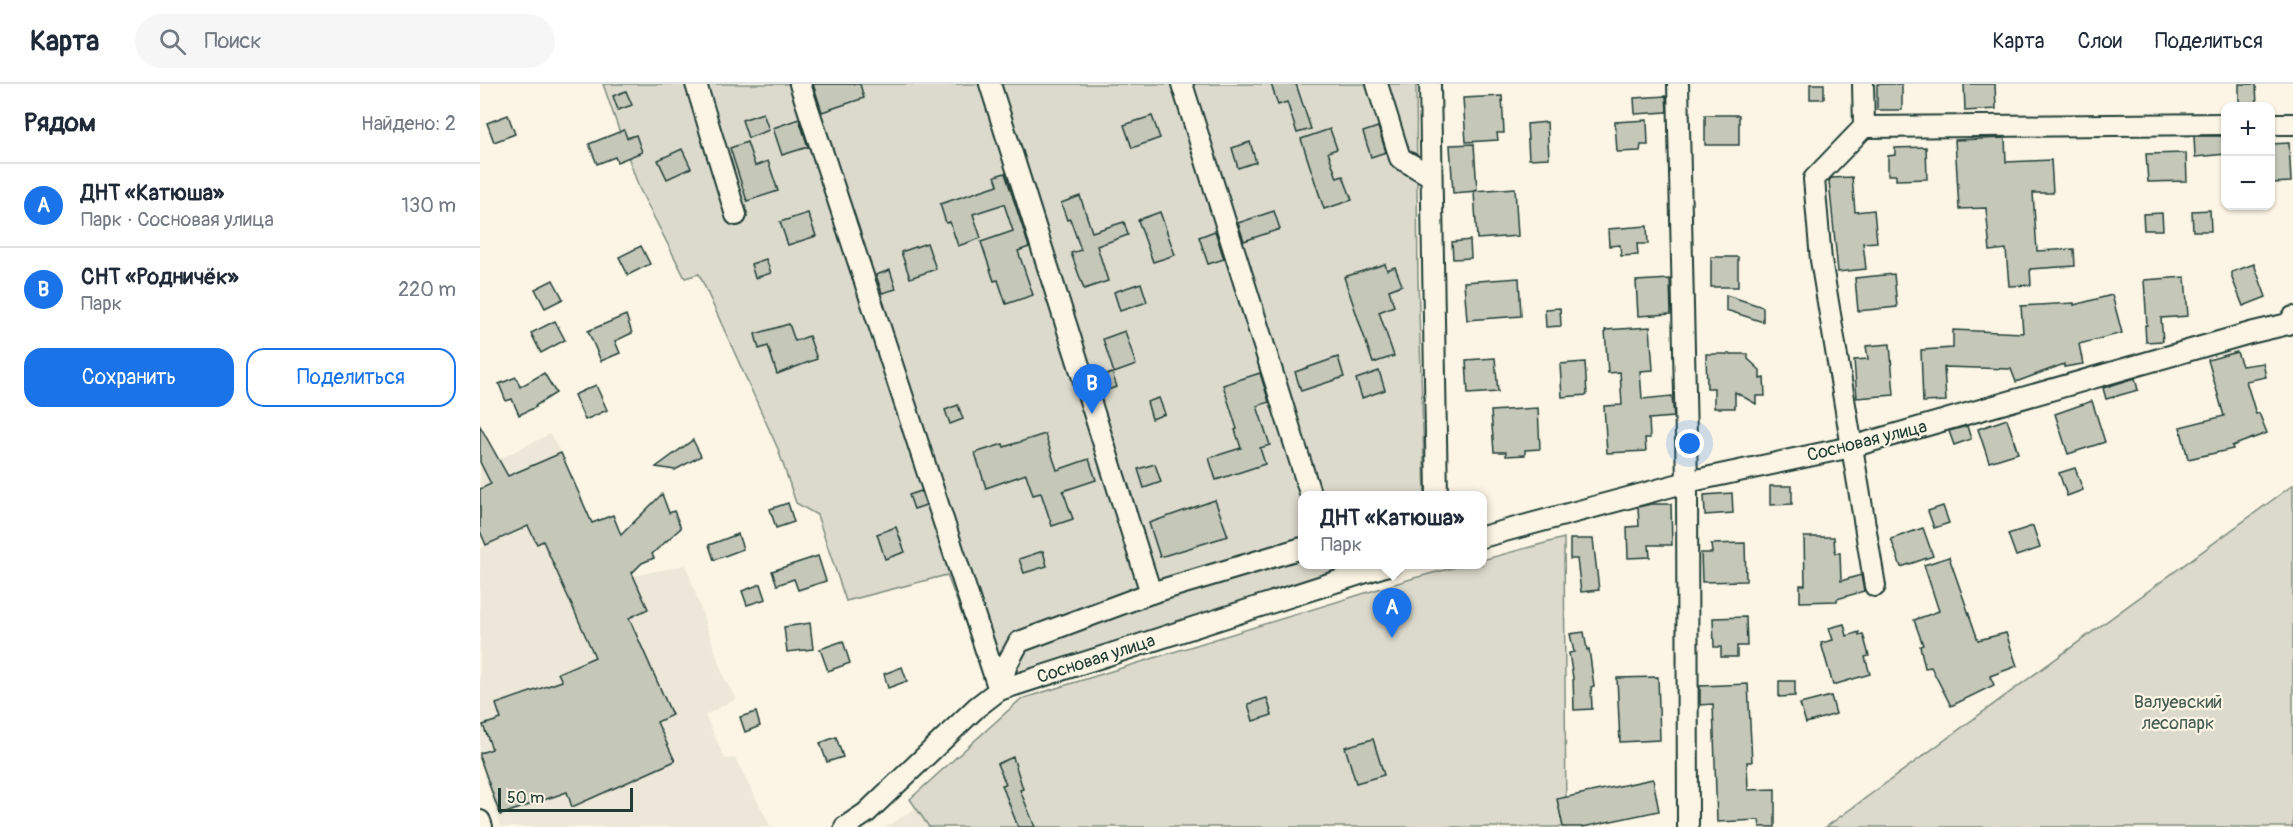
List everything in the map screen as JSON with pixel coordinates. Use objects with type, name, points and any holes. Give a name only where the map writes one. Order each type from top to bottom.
[{"type":"street","points":[[696,84],[736,215]]},
{"type":"street","points":[[800,84],[999,690]]},
{"type":"street","points":[[990,84],[1151,592]]},
{"type":"street","points":[[1182,84],[1310,491]]},
{"type":"street","points":[[1377,84],[1400,158],[1431,176]]},
{"type":"street","points":[[1431,84],[1437,491]]},
{"type":"street","points":[[1678,84],[1687,482],[1688,827]]},
{"type":"street","points":[[1863,84],[1864,127],[1814,179],[1821,260],[1875,586]]},
{"type":"street","points":[[1864,127],[2221,124]]},
{"type":"street","points":[[2275,124],[2293,124]]},
{"type":"street","name":"Сосновая улица","points":[[1487,536],[1687,482],[1851,447],[2288,324],[2293,317]]},
{"type":"street","points":[[999,690],[1006,664],[1019,642],[1151,592],[1298,549]]},
{"type":"street","name":"Сосновая улица","points":[[845,827],[866,813],[977,707],[999,690],[1375,569]]},
{"type":"shaded area","points":[[550,434],[561,453],[618,582],[633,576],[686,565],[724,678],[736,699],[705,715],[725,759],[735,758],[771,827],[500,827],[480,759],[480,549],[486,545],[480,531],[480,468]]},
{"type":"shaded area","points":[[916,808],[929,827],[886,827]]},
{"type":"green space","points":[[603,84],[1416,84],[1418,279],[1425,491],[1298,491],[1298,569],[1356,569],[988,683],[947,575],[846,601],[817,515],[796,503],[778,449],[699,274],[685,278],[639,188]]},
{"type":"green space","name":"Валуевский лесопарк","points":[[2293,485],[2293,827],[1826,827]]},
{"type":"green space","points":[[1564,538],[1566,827],[929,827],[910,799],[1021,699],[1414,578],[1449,569],[1487,569],[1487,559]]},
{"type":"building","points":[[813,84],[860,84],[864,98],[822,112]]},
{"type":"building","points":[[1271,84],[1296,84],[1311,129],[1297,133],[1287,102],[1278,105]]},
{"type":"building","points":[[1810,84],[1824,84],[1824,99],[1810,99]]},
{"type":"building","points":[[1877,84],[1902,84],[1902,110],[1877,110]]},
{"type":"building","points":[[1964,84],[1995,84],[1996,109],[1965,111]]},
{"type":"building","points":[[2239,84],[2256,84],[2257,102],[2239,102]]},
{"type":"building","points":[[626,91],[632,105],[618,110],[613,96]]},
{"type":"building","points":[[1502,96],[1504,133],[1497,133],[1498,140],[1466,142],[1463,98]]},
{"type":"building","points":[[1666,96],[1667,112],[1635,114],[1634,98]]},
{"type":"building","points":[[763,113],[769,130],[748,138],[742,120]]},
{"type":"building","points":[[508,115],[515,134],[494,142],[487,123]]},
{"type":"building","points":[[1705,115],[1739,115],[1739,145],[1705,145]]},
{"type":"building","points":[[1152,116],[1160,138],[1132,148],[1124,125]]},
{"type":"building","points":[[799,119],[808,147],[782,155],[773,128]]},
{"type":"building","points":[[1647,120],[1648,145],[1641,145],[1640,151],[1617,152],[1615,122]]},
{"type":"building","points":[[1547,122],[1549,158],[1529,159],[1527,124]]},
{"type":"building","points":[[1378,127],[1386,152],[1371,157],[1363,132]]},
{"type":"building","points":[[1330,129],[1337,149],[1328,152],[1337,178],[1343,176],[1352,200],[1324,209],[1301,139]]},
{"type":"building","points":[[624,130],[627,138],[636,135],[642,152],[617,162],[615,157],[597,164],[589,144]]},
{"type":"building","points":[[2194,136],[2221,136],[2221,154],[2195,157]]},
{"type":"building","points":[[2005,138],[2006,162],[2051,160],[2053,193],[2033,193],[2037,251],[2074,249],[2075,266],[2030,269],[2031,285],[2009,286],[2006,249],[1990,251],[1986,208],[1959,209],[1955,140]]},
{"type":"building","points":[[747,142],[755,166],[768,161],[778,191],[747,201],[730,148]]},
{"type":"building","points":[[1250,142],[1256,162],[1238,168],[1232,148]]},
{"type":"building","points":[[2289,143],[2291,182],[2275,183],[2275,144]]},
{"type":"building","points":[[1474,144],[1477,191],[1453,193],[1450,145]]},
{"type":"building","points":[[1926,147],[1927,179],[1896,180],[1896,175],[1888,175],[1888,156],[1895,155],[1895,148]]},
{"type":"building","points":[[682,149],[691,168],[667,179],[658,160]]},
{"type":"building","points":[[2186,153],[2187,181],[2148,182],[2146,154]]},
{"type":"building","points":[[1005,173],[1029,247],[1018,251],[1033,295],[1006,304],[998,280],[994,281],[981,242],[1013,231],[1004,204],[973,214],[981,238],[958,246],[950,222],[946,223],[940,204],[998,185],[995,176]]},
{"type":"building","points":[[1852,177],[1855,212],[1874,210],[1877,242],[1863,243],[1866,269],[1838,272],[1829,181],[1831,178]]},
{"type":"building","points":[[1515,188],[1518,236],[1477,239],[1474,191]]},
{"type":"building","points":[[1080,196],[1092,232],[1124,222],[1128,235],[1097,246],[1108,281],[1084,289],[1071,253],[1081,250],[1070,219],[1067,220],[1061,203]]},
{"type":"building","points":[[2210,210],[2211,231],[2193,231],[2192,211]]},
{"type":"building","points":[[1274,211],[1280,229],[1244,241],[1238,223]]},
{"type":"building","points":[[1160,212],[1175,255],[1153,262],[1138,220]]},
{"type":"building","points":[[808,213],[816,236],[788,245],[780,222]]},
{"type":"building","points":[[2162,213],[2163,230],[2144,230],[2143,214]]},
{"type":"building","points":[[1647,226],[1648,244],[1637,244],[1638,255],[1621,256],[1620,245],[1609,246],[1608,229]]},
{"type":"building","points":[[1215,231],[1224,259],[1208,264],[1199,237]]},
{"type":"building","points":[[1470,240],[1471,258],[1453,259],[1452,242]]},
{"type":"building","points":[[927,243],[936,269],[910,278],[901,252]]},
{"type":"building","points":[[641,246],[650,264],[628,275],[619,257]]},
{"type":"building","points":[[1711,257],[1738,257],[1738,287],[1711,287]]},
{"type":"building","points":[[766,259],[771,273],[755,278],[751,264]]},
{"type":"building","points":[[1385,264],[1387,270],[1395,267],[1402,285],[1389,290],[1394,306],[1379,312],[1394,356],[1373,363],[1344,277]]},
{"type":"building","points":[[2254,264],[2266,297],[2243,306],[2232,278],[2232,272]]},
{"type":"building","points":[[890,270],[896,289],[882,293],[876,275]]},
{"type":"building","points":[[1894,274],[1897,307],[1858,311],[1855,278]]},
{"type":"building","points":[[2185,277],[2188,316],[2161,318],[2163,341],[2146,342],[2144,280]]},
{"type":"building","points":[[1519,278],[1521,316],[1467,320],[1464,282]]},
{"type":"building","points":[[1670,279],[1671,314],[1638,316],[1636,281]]},
{"type":"building","points":[[553,280],[563,299],[545,308],[535,289]]},
{"type":"building","points":[[1141,283],[1147,302],[1120,311],[1114,292]]},
{"type":"building","points":[[1726,295],[1763,307],[1763,322],[1726,310]]},
{"type":"building","points":[[2112,295],[2122,333],[2079,344],[2083,364],[2064,367],[2064,364],[2016,382],[2011,369],[1944,367],[1946,401],[1923,402],[1921,350],[1953,348],[1953,330],[2023,333],[2021,306],[2074,303],[2074,305]]},
{"type":"building","points":[[1560,308],[1561,326],[1546,327],[1545,309]]},
{"type":"building","points":[[626,315],[632,333],[615,341],[620,353],[601,361],[588,331]]},
{"type":"building","points":[[555,321],[565,340],[541,353],[531,333]]},
{"type":"building","points":[[789,324],[795,341],[809,336],[817,359],[777,374],[768,346],[759,349],[755,334]]},
{"type":"building","points":[[1650,327],[1653,370],[1640,371],[1642,399],[1672,396],[1674,417],[1649,419],[1650,438],[1645,438],[1646,451],[1607,453],[1604,406],[1622,405],[1620,372],[1608,373],[1605,330]]},
{"type":"building","points":[[1125,331],[1136,365],[1114,373],[1103,339]]},
{"type":"building","points":[[1890,344],[1894,395],[1857,398],[1854,360],[1868,359],[1866,346]]},
{"type":"building","points":[[2237,352],[2242,366],[2263,363],[2266,377],[2246,381],[2256,414],[2259,413],[2267,433],[2232,446],[2233,449],[2188,459],[2180,427],[2224,416],[2208,360]]},
{"type":"building","points":[[1706,354],[1748,354],[1748,359],[1760,370],[1760,379],[1764,378],[1765,396],[1756,396],[1756,404],[1735,392],[1735,408],[1714,408],[1714,388],[1707,388]]},
{"type":"building","points":[[1338,357],[1344,377],[1301,391],[1295,372]]},
{"type":"building","points":[[1495,358],[1498,392],[1468,394],[1466,360]]},
{"type":"building","points":[[1585,362],[1587,395],[1562,397],[1560,364]]},
{"type":"building","points":[[1379,371],[1385,390],[1362,398],[1356,379]]},
{"type":"building","points":[[544,373],[556,393],[536,407],[519,415],[512,399],[506,401],[499,384],[516,377],[520,387]]},
{"type":"building","points":[[1112,373],[1117,387],[1100,392],[1096,379]]},
{"type":"building","points":[[1260,373],[1269,402],[1257,406],[1270,445],[1260,448],[1265,464],[1216,480],[1209,458],[1241,448],[1223,385]]},
{"type":"building","points":[[2135,378],[2138,390],[2106,399],[2103,388]]},
{"type":"building","points":[[596,385],[607,410],[585,420],[574,395]]},
{"type":"building","points":[[1159,398],[1165,414],[1152,419],[1147,402]]},
{"type":"building","points":[[2092,401],[2105,442],[2068,454],[2055,414]]},
{"type":"building","points":[[958,405],[963,419],[950,424],[945,410]]},
{"type":"building","points":[[1538,408],[1540,449],[1525,450],[1525,455],[1506,456],[1506,452],[1494,452],[1491,411]]},
{"type":"building","points":[[2007,419],[2018,453],[1989,462],[1978,429]]},
{"type":"building","points":[[480,426],[508,476],[561,453],[592,523],[613,515],[621,535],[662,494],[669,513],[674,511],[681,528],[652,554],[654,558],[642,563],[632,573],[648,609],[629,618],[672,715],[657,722],[675,761],[572,807],[567,792],[500,815],[480,758],[480,753],[492,749],[483,725],[501,719],[496,704],[562,681],[558,673],[595,657],[543,541],[537,544],[528,526],[486,545],[480,531],[480,489],[491,484],[480,462]]},
{"type":"building","points":[[1967,426],[1971,439],[1954,445],[1949,431]]},
{"type":"building","points":[[1045,434],[1057,470],[1089,459],[1096,480],[1063,491],[1073,519],[1052,526],[1041,493],[1033,495],[1026,474],[986,488],[975,453],[1003,444],[1004,447]]},
{"type":"building","points":[[693,440],[701,456],[675,470],[656,467]]},
{"type":"building","points":[[1155,464],[1161,482],[1144,488],[1138,469]]},
{"type":"building","points":[[2075,468],[2083,490],[2067,496],[2059,473]]},
{"type":"building","points":[[1770,486],[1792,486],[1792,504],[1770,505]]},
{"type":"building","points":[[921,491],[926,505],[914,509],[909,495]]},
{"type":"building","points":[[1732,493],[1733,513],[1705,515],[1704,495]]},
{"type":"building","points":[[1215,500],[1228,536],[1160,557],[1149,523]]},
{"type":"building","points":[[788,503],[794,522],[776,528],[770,509]]},
{"type":"building","points":[[1651,504],[1671,504],[1672,545],[1649,545],[1650,557],[1628,558],[1627,527],[1639,526],[1638,507]]},
{"type":"building","points":[[1943,506],[1949,523],[1934,528],[1928,511]]},
{"type":"building","points":[[2033,526],[2040,548],[2016,556],[2008,534]]},
{"type":"building","points":[[896,527],[905,552],[885,559],[877,534]]},
{"type":"building","points":[[1923,528],[1933,556],[1901,567],[1891,539]]},
{"type":"building","points":[[738,534],[743,549],[714,560],[709,545]]},
{"type":"building","points":[[1804,537],[1834,537],[1835,553],[1840,553],[1841,581],[1861,575],[1864,591],[1837,599],[1837,601],[1800,602],[1800,585],[1805,585]]},
{"type":"building","points":[[1570,539],[1593,539],[1599,590],[1581,592],[1577,559],[1570,559]]},
{"type":"building","points":[[1745,543],[1746,581],[1702,582],[1701,553],[1712,553],[1711,544]]},
{"type":"building","points":[[1043,551],[1047,566],[1024,573],[1019,559]]},
{"type":"building","points":[[818,556],[826,581],[798,590],[794,579],[777,585],[772,571]]},
{"type":"building","points":[[1949,557],[1978,640],[2006,633],[2017,666],[1990,676],[1994,685],[1951,706],[1931,667],[1925,668],[1920,646],[1923,645],[1914,620],[1939,611],[1924,565]]},
{"type":"building","points":[[761,584],[766,599],[747,605],[742,591]]},
{"type":"building","points":[[1746,617],[1747,646],[1737,646],[1737,657],[1721,657],[1721,647],[1714,647],[1713,618]]},
{"type":"building","points":[[810,623],[813,649],[787,652],[784,627]]},
{"type":"building","points":[[1844,624],[1847,636],[1859,632],[1859,635],[1863,634],[1869,656],[1865,657],[1870,674],[1833,685],[1821,643],[1833,640],[1829,628]]},
{"type":"building","points":[[1584,632],[1587,650],[1589,649],[1594,686],[1591,687],[1592,709],[1574,710],[1573,678],[1569,653],[1574,652],[1570,634]]},
{"type":"building","points":[[843,641],[850,663],[828,671],[820,649]]},
{"type":"building","points":[[902,667],[907,681],[888,688],[884,674]]},
{"type":"building","points":[[1658,677],[1660,740],[1620,742],[1617,678]]},
{"type":"building","points":[[1779,681],[1795,681],[1795,696],[1779,697]]},
{"type":"building","points":[[1748,684],[1752,762],[1747,762],[1748,790],[1775,789],[1775,827],[1760,827],[1759,820],[1717,822],[1713,704],[1700,705],[1700,686]]},
{"type":"building","points":[[1831,696],[1836,714],[1806,723],[1800,704]]},
{"type":"building","points":[[1267,698],[1272,715],[1253,721],[1248,704]]},
{"type":"building","points":[[756,712],[760,726],[745,732],[740,717]]},
{"type":"building","points":[[836,737],[843,757],[827,762],[820,743]]},
{"type":"building","points":[[1373,739],[1384,775],[1356,783],[1345,747]]},
{"type":"building","points":[[1013,757],[1023,789],[1020,790],[1035,827],[1018,827],[1002,785],[1006,784],[997,764]]},
{"type":"building","points":[[1653,779],[1659,811],[1583,827],[1563,827],[1557,799]]},
{"type":"place","name":"СНТ «Родничёк»","points":[[1092,414]]},
{"type":"place","name":"ДНТ «Катюша»","points":[[1392,638]]}]
